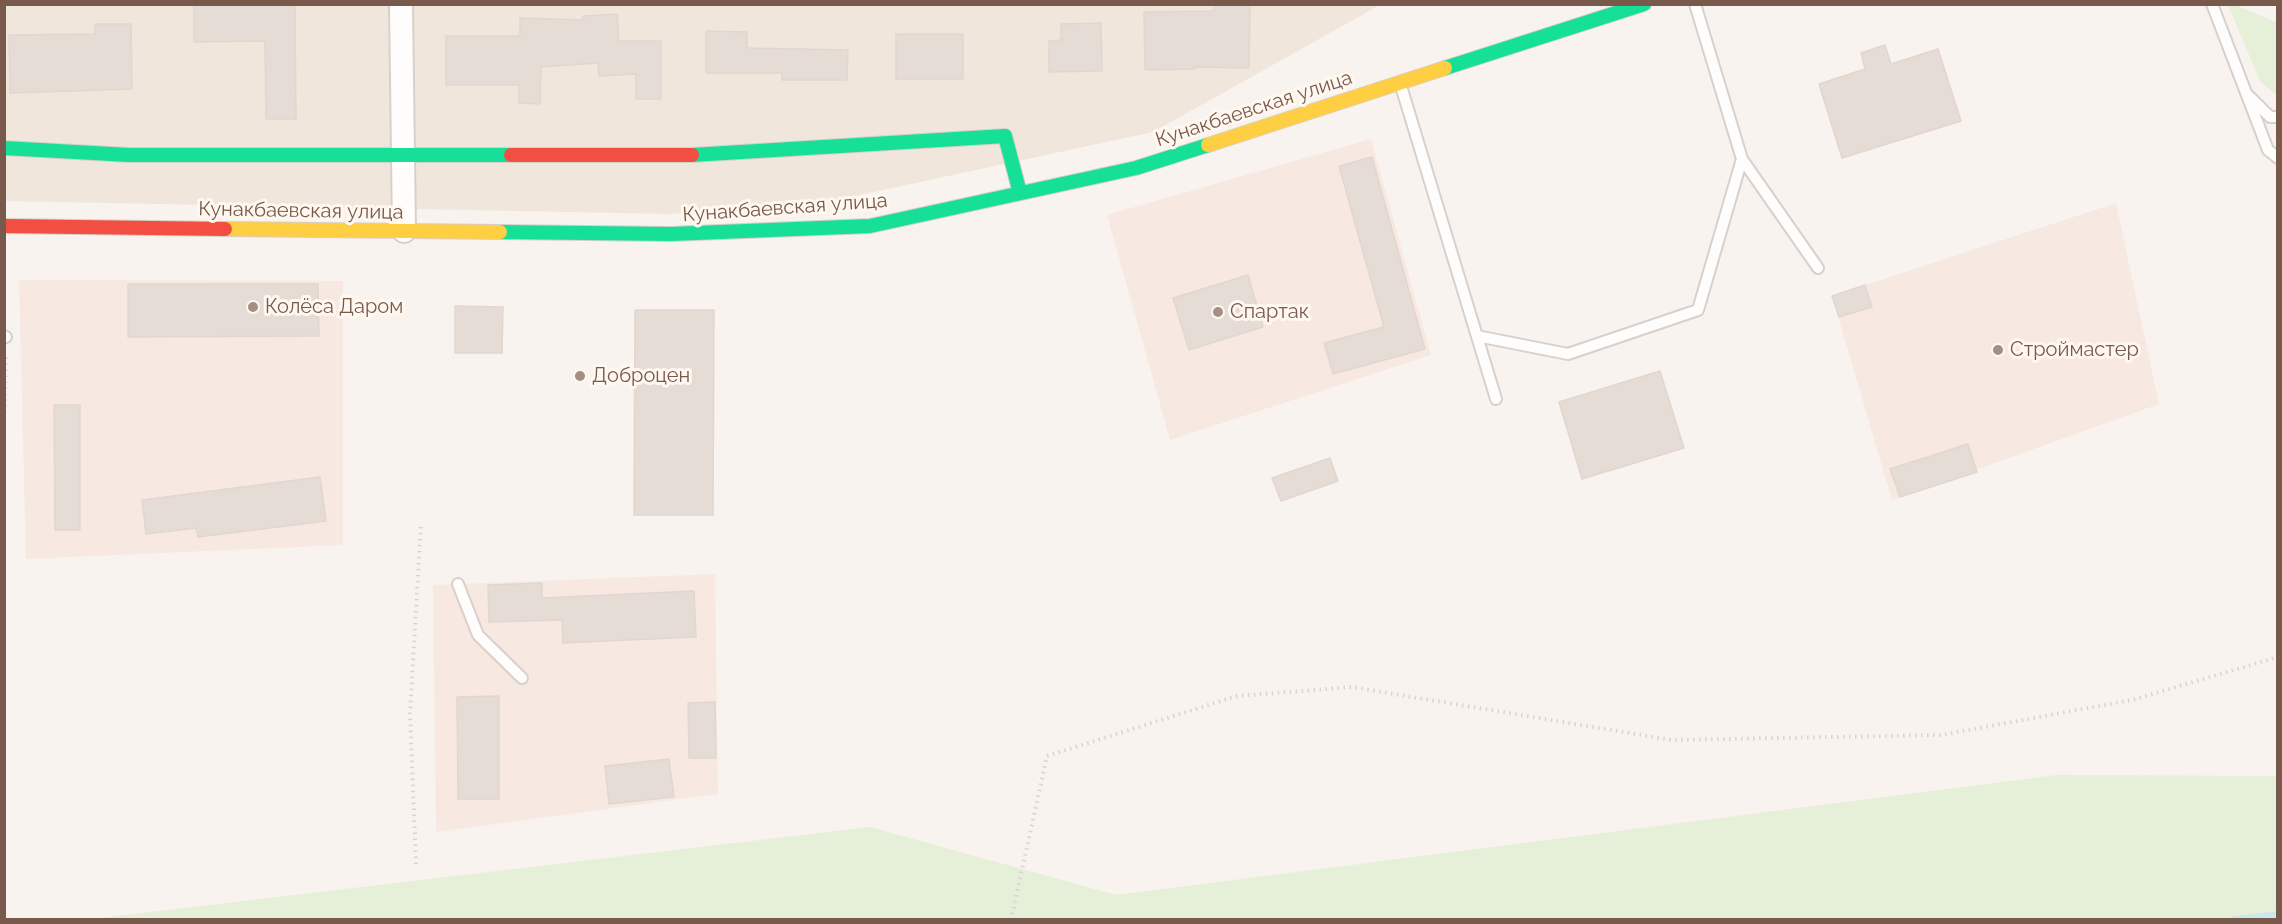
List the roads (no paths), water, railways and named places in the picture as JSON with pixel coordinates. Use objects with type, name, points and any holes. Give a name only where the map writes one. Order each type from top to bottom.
[{"type":"main road","name":"Кунакбаевская улица","points":[[4,226],[671,234],[870,226],[1136,168],[1644,4]]},
{"type":"main road","points":[[4,148],[129,155],[694,155],[1005,136],[1020,193]]},
{"type":"street","points":[[401,4],[404,231]]},
{"type":"lane","points":[[1695,4],[1742,159],[1818,268]]},
{"type":"lane","points":[[2212,4],[2268,150],[2277,158]]},
{"type":"lane","points":[[1400,83],[1496,399]]},
{"type":"lane","points":[[2247,94],[2270,117],[2277,117]]},
{"type":"lane","points":[[1477,336],[1568,354],[1698,310],[1742,159]]},
{"type":"lane","points":[[458,584],[478,635],[522,678]]},
{"type":"waterway","points":[[2234,920],[2278,915]]},
{"type":"place","name":"Колёса Даром","points":[[253,307]]},
{"type":"place","name":"Спартак","points":[[1218,312]]},
{"type":"place","name":"Строймастер","points":[[1998,350]]},
{"type":"place","name":"Доброцен","points":[[580,376]]}]
